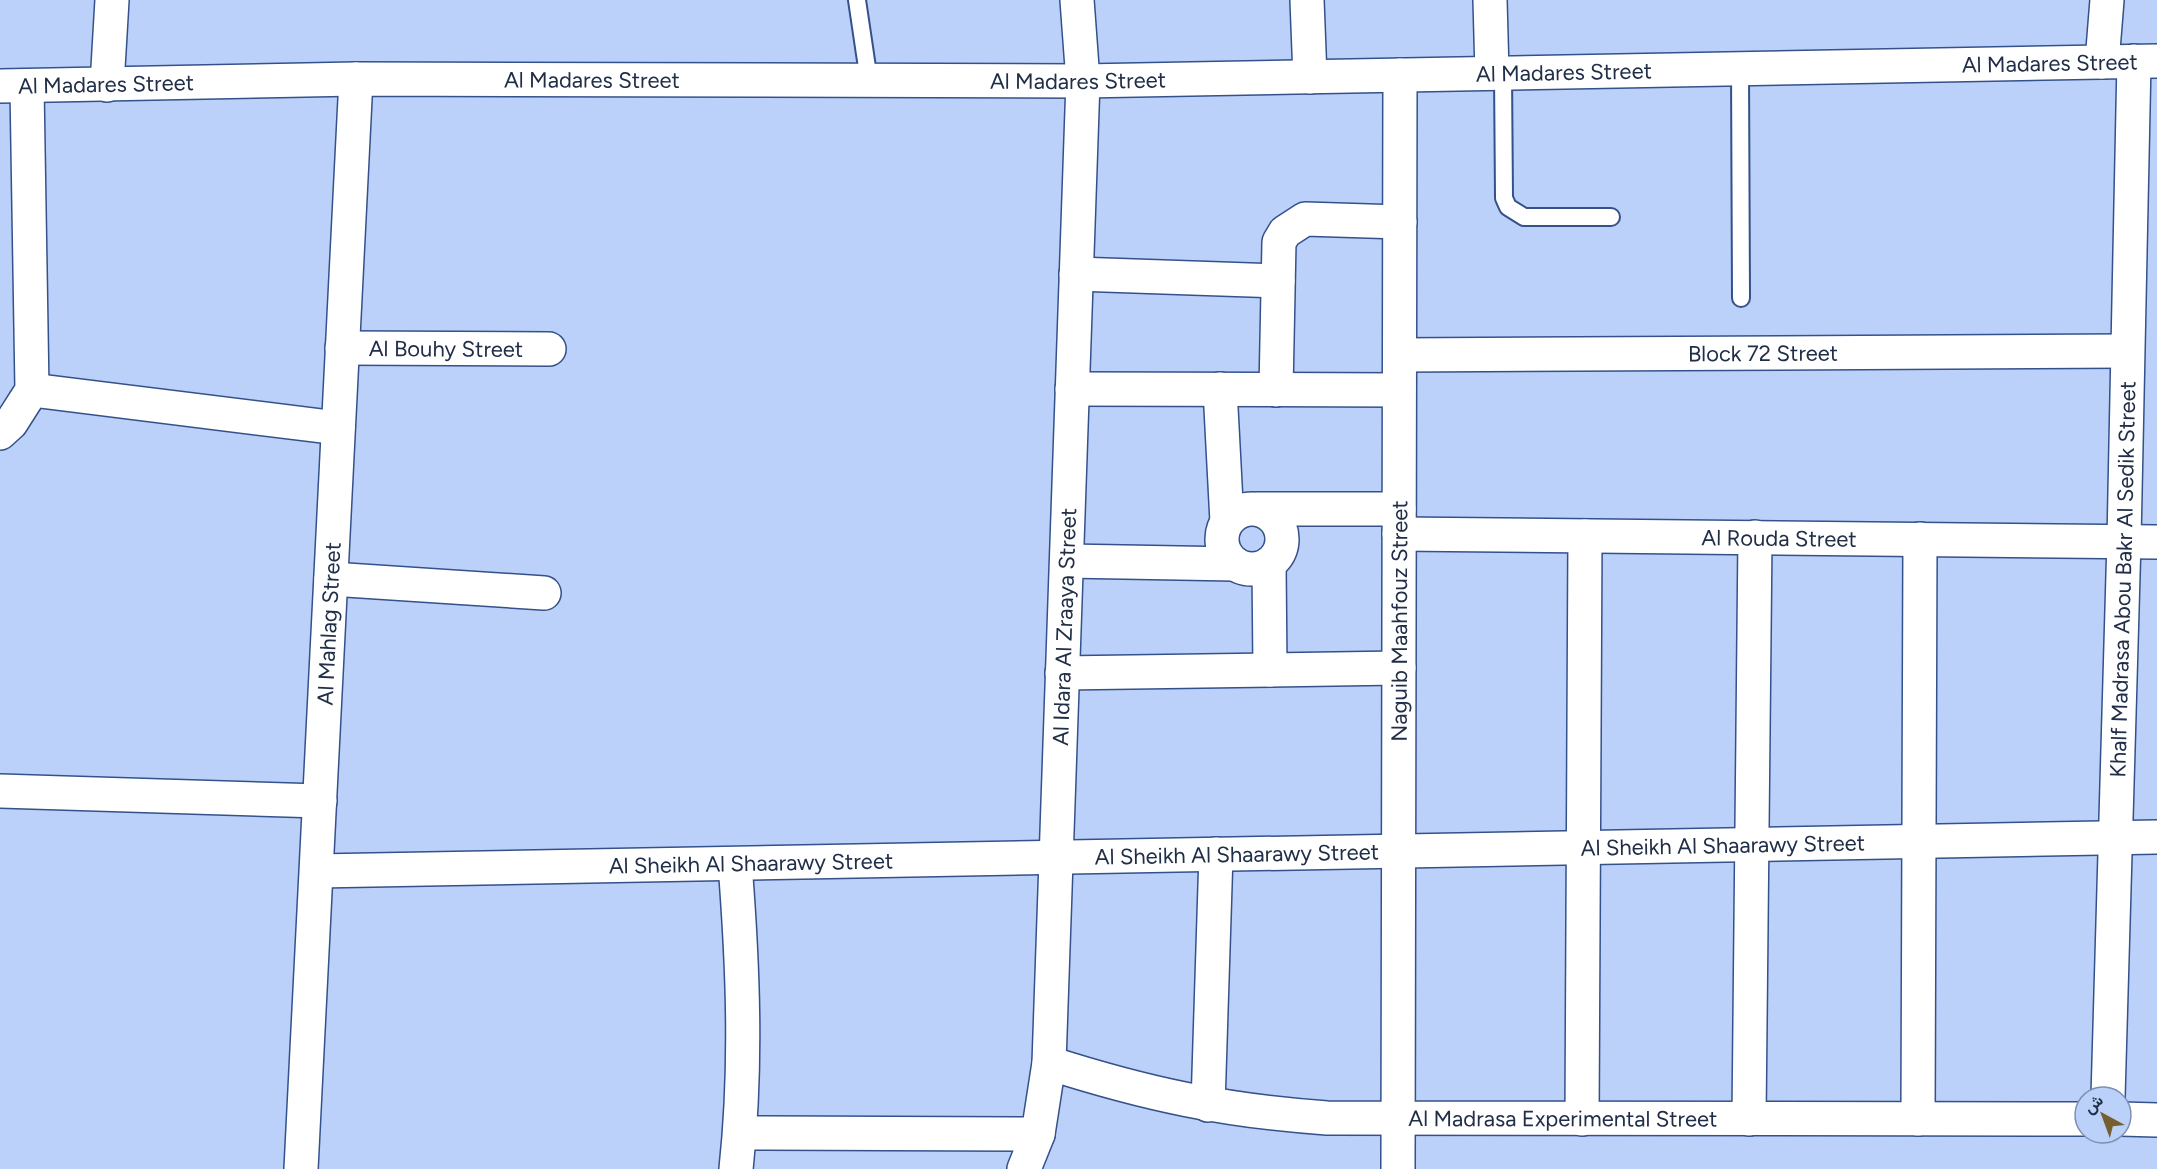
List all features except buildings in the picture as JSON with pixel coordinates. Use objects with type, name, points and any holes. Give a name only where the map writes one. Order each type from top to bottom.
[{"type":"street","points":[[107,85],[112,0]]},
{"type":"street","name":"Al Idara Al Zraaya Street","points":[[1024,1169],[1038,1134],[1049,1063],[1083,81],[1077,0]]},
{"type":"street","points":[[1307,0],[1310,77]]},
{"type":"street","points":[[1490,0],[1497,73]]},
{"type":"street","name":"Khalf Madrasa Abou Bakr Al Sedik Street","points":[[2107,0],[2131,61],[2124,540],[2108,1085]]},
{"type":"street","name":"Al Madares Street","points":[[14,86],[356,79],[1083,81],[2131,61]]},
{"type":"street","name":"Naguib Maahfouz Street","points":[[1398,1169],[1400,75]]},
{"type":"street","name":"Al Mahlag Street","points":[[301,1169],[356,79]]},
{"type":"street","points":[[0,434],[11,423],[32,390],[14,86]]},
{"type":"street","points":[[1276,390],[1279,242],[1294,224],[1305,219],[1400,222]]},
{"type":"street","points":[[1076,274],[1278,281]]},
{"type":"street","name":"Al Bouhy Street","points":[[342,348],[549,349]]},
{"type":"street","name":"Block 72 Street","points":[[1400,355],[2127,351]]},
{"type":"street","points":[[1072,389],[1400,390]]},
{"type":"street","points":[[1220,389],[1227,522]]},
{"type":"street","points":[[32,390],[338,429]]},
{"type":"street","points":[[1066,561],[1235,564],[1246,568],[1258,568],[1269,564],[1277,556],[1282,545],[1282,534],[1278,523],[1259,510],[1236,513],[1227,522],[1222,533],[1227,556],[1235,564]]},
{"type":"street","name":"Al Rouda Street","points":[[1259,510],[1585,536],[2157,542]]},
{"type":"street","points":[[1582,1119],[1585,536]]},
{"type":"street","points":[[1749,1119],[1755,537]]},
{"type":"street","points":[[1918,1119],[1920,539]]},
{"type":"street","points":[[1269,564],[1270,670]]},
{"type":"street","points":[[331,579],[544,593]]},
{"type":"street","points":[[1062,673],[1399,668]]},
{"type":"street","points":[[0,791],[320,801]]},
{"type":"street","name":"Al Sheikh Al Shaarawy Street","points":[[316,871],[2157,837]]},
{"type":"street","points":[[1208,1105],[1216,854]]},
{"type":"street","points":[[735,864],[742,953],[744,1032],[740,1134],[736,1169]]},
{"type":"street","name":"Al Madrasa Experimental Street","points":[[1049,1063],[1117,1085],[1208,1105],[1256,1113],[1315,1117],[2073,1119]]},
{"type":"street","points":[[2133,1119],[2157,1120]]},
{"type":"street","points":[[740,1134],[1038,1134]]},
{"type":"lane","points":[[857,0],[869,81]]},
{"type":"lane","points":[[1740,69],[1741,298]]},
{"type":"lane","points":[[1497,73],[1504,198],[1508,207],[1524,217],[1611,217]]}]
